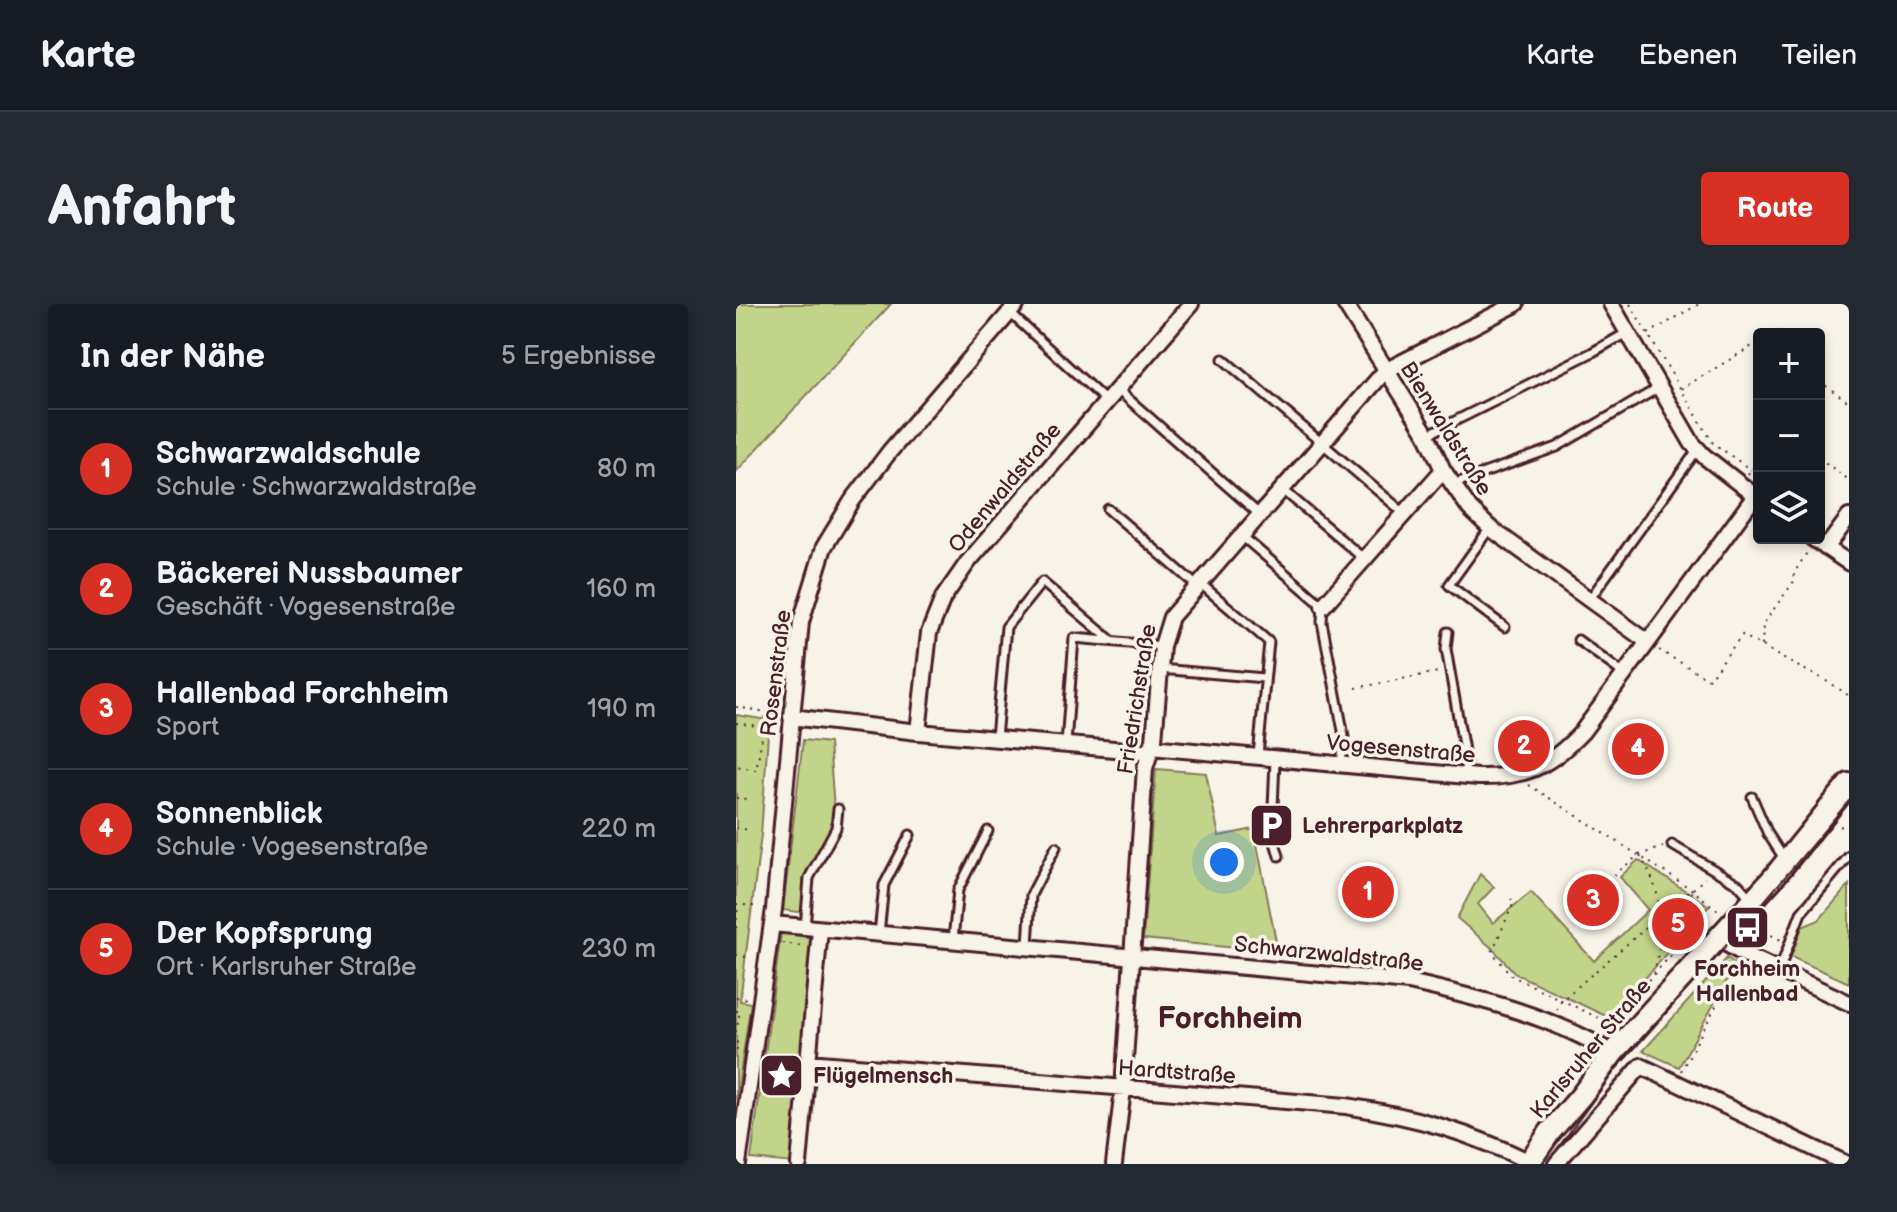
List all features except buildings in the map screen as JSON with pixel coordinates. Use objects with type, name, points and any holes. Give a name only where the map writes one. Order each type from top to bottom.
[{"type":"street","name":"Odenwaldstraße","points":[[918,732],[929,633],[943,598],[968,562],[1191,304]]},
{"type":"street","name":"Bienwaldstraße","points":[[1345,304],[1427,435],[1443,470],[1470,509],[1490,528],[1647,643]]},
{"type":"street","name":"Friedrichstraße","points":[[1114,1164],[1123,1089],[1145,768],[1154,740],[1162,646],[1171,617],[1385,371],[1516,304]]},
{"type":"street","points":[[1611,304],[1698,449],[1753,494]]},
{"type":"street","name":"Rosenstraße","points":[[738,1164],[773,916],[801,622],[824,547],[852,501],[890,451],[1014,308]]},
{"type":"street","points":[[1323,606],[1443,470]]},
{"type":"street","name":"Vogesenstraße","points":[[791,717],[918,732],[1464,776],[1494,778],[1523,774],[1556,757],[1569,746],[1753,502]]},
{"type":"street","points":[[1825,536],[1849,517]]},
{"type":"street","points":[[1821,544],[1849,563]]},
{"type":"street","name":"Karlsruher Straße","points":[[1531,1163],[1613,1053],[1786,862],[1799,834],[1849,784]]},
{"type":"street","name":"Schwarzwaldstraße","points":[[773,916],[812,929],[1409,982],[1496,1004],[1551,1022],[1613,1053]]},
{"type":"street","points":[[799,1164],[818,948],[812,929]]},
{"type":"street","points":[[1713,943],[1782,964],[1849,1003]]},
{"type":"street","name":"Hardtstraße","points":[[808,1065],[1346,1106],[1403,1115],[1462,1131],[1531,1163]]},
{"type":"street","points":[[1556,1164],[1641,1066],[1847,1164]]},
{"type":"lane","points":[[1014,308],[1106,401]]},
{"type":"lane","points":[[1427,435],[1591,353],[1631,338]]},
{"type":"lane","points":[[1223,359],[1404,513]]},
{"type":"lane","points":[[1117,389],[1259,514]]},
{"type":"lane","points":[[1453,484],[1557,447],[1663,392]]},
{"type":"lane","points":[[1589,600],[1698,449]]},
{"type":"lane","points":[[1282,489],[1363,558]]},
{"type":"lane","points":[[1108,509],[1269,642],[1257,759]]},
{"type":"lane","points":[[1490,528],[1449,585],[1505,627]]},
{"type":"lane","points":[[1241,535],[1323,606],[1322,622],[1344,736],[1341,765]]},
{"type":"lane","points":[[996,738],[1006,627],[1042,582],[1112,641]]},
{"type":"lane","points":[[1448,632],[1446,649],[1466,762],[1464,776]]},
{"type":"lane","points":[[1066,744],[1074,638],[1162,646]]},
{"type":"lane","points":[[1578,640],[1624,674]]},
{"type":"lane","points":[[1160,669],[1264,678]]},
{"type":"lane","points":[[1275,760],[1272,832],[1279,856]]},
{"type":"lane","points":[[1752,797],[1768,834],[1786,862]]},
{"type":"lane","points":[[812,929],[809,878],[836,828],[838,809]]},
{"type":"lane","points":[[953,940],[958,890],[988,831]]},
{"type":"lane","points":[[879,934],[884,885],[910,835]]},
{"type":"lane","points":[[1672,845],[1738,884],[1752,901]]},
{"type":"lane","points":[[1028,946],[1031,895],[1056,847]]},
{"type":"lane","points":[[1782,964],[1801,913],[1849,856]]},
{"type":"path","points":[[1630,304],[1713,443],[1751,470]]},
{"type":"path","points":[[1631,338],[1648,334],[1699,304]]},
{"type":"path","points":[[1663,392],[1680,389],[1753,346]]},
{"type":"path","points":[[1825,385],[1849,402]]},
{"type":"path","points":[[1825,462],[1849,480]]},
{"type":"path","points":[[1740,484],[1753,467]]},
{"type":"path","points":[[1762,646],[1763,624],[1795,580],[1794,573],[1816,544]]},
{"type":"path","points":[[1647,643],[1709,679],[1742,635],[1785,661],[1823,677],[1849,696]]},
{"type":"path","points":[[1356,688],[1449,670]]},
{"type":"path","points":[[736,707],[791,717]]},
{"type":"path","points":[[736,766],[756,770],[766,711]]},
{"type":"path","points":[[736,723],[763,727]]},
{"type":"path","points":[[1523,774],[1526,783],[1692,890],[1782,964]]},
{"type":"path","points":[[736,798],[751,800]]},
{"type":"path","points":[[736,828],[750,830]]},
{"type":"path","points":[[1614,875],[1639,855],[1672,845]]},
{"type":"path","points":[[1639,855],[1650,871],[1662,914],[1662,943],[1654,973]]},
{"type":"path","points":[[1551,1022],[1561,1001],[1705,878]]},
{"type":"path","points":[[1692,890],[1696,928],[1713,943]]},
{"type":"path","points":[[1511,899],[1514,902],[1492,952],[1512,976],[1609,1023],[1696,928]]},
{"type":"path","points":[[736,928],[737,904],[773,916]]},
{"type":"path","points":[[1757,928],[1778,939]]},
{"type":"path","points":[[777,943],[818,948]]},
{"type":"path","points":[[1675,1083],[1744,954]]},
{"type":"path","points":[[736,955],[746,957]]},
{"type":"path","points":[[736,1011],[740,1011],[736,1032]]},
{"type":"path","points":[[736,1042],[736,1056]]},
{"type":"path","points":[[763,1066],[808,1065]]},
{"type":"green space","points":[[736,304],[891,304],[736,472]]},
{"type":"green space","points":[[736,715],[769,720],[761,835],[740,1001],[751,1003],[736,1100]]},
{"type":"green space","points":[[803,740],[829,743],[835,822],[806,876],[806,913],[783,910]]},
{"type":"green space","points":[[1156,769],[1206,773],[1219,836],[1254,829],[1278,952],[1143,939]]},
{"type":"green space","points":[[1638,860],[1709,906],[1610,1018],[1516,974],[1457,918],[1480,874],[1494,887],[1478,904],[1493,923],[1531,892],[1594,961],[1648,910],[1620,877]]},
{"type":"green space","points":[[1849,885],[1849,983],[1791,957],[1802,927],[1819,920]]},
{"type":"green space","points":[[781,933],[813,938],[795,1163],[751,1159]]},
{"type":"green space","points":[[1727,958],[1736,964],[1679,1067],[1643,1051]]},
{"type":"tram line","points":[[1546,1164],[1617,1068],[1849,801]]},
{"type":"place","name":"Bäckerei Nussbaumer","points":[[1524,746]]},
{"type":"place","name":"Sonnenblick","points":[[1638,749]]},
{"type":"place","name":"Lehrerparkplatz","points":[[1271,825]]},
{"type":"place","name":"Schwarzwaldschule","points":[[1368,892]]},
{"type":"place","name":"Hallenbad Forchheim","points":[[1593,900]]},
{"type":"place","name":"Der Kopfsprung","points":[[1678,924]]},
{"type":"place","name":"Forchheim Hallenbad","points":[[1747,927]]},
{"type":"place","name":"Flügelmensch","points":[[782,1075]]},
{"type":"district","name":"Forchheim","points":[[1230,1018]]}]
